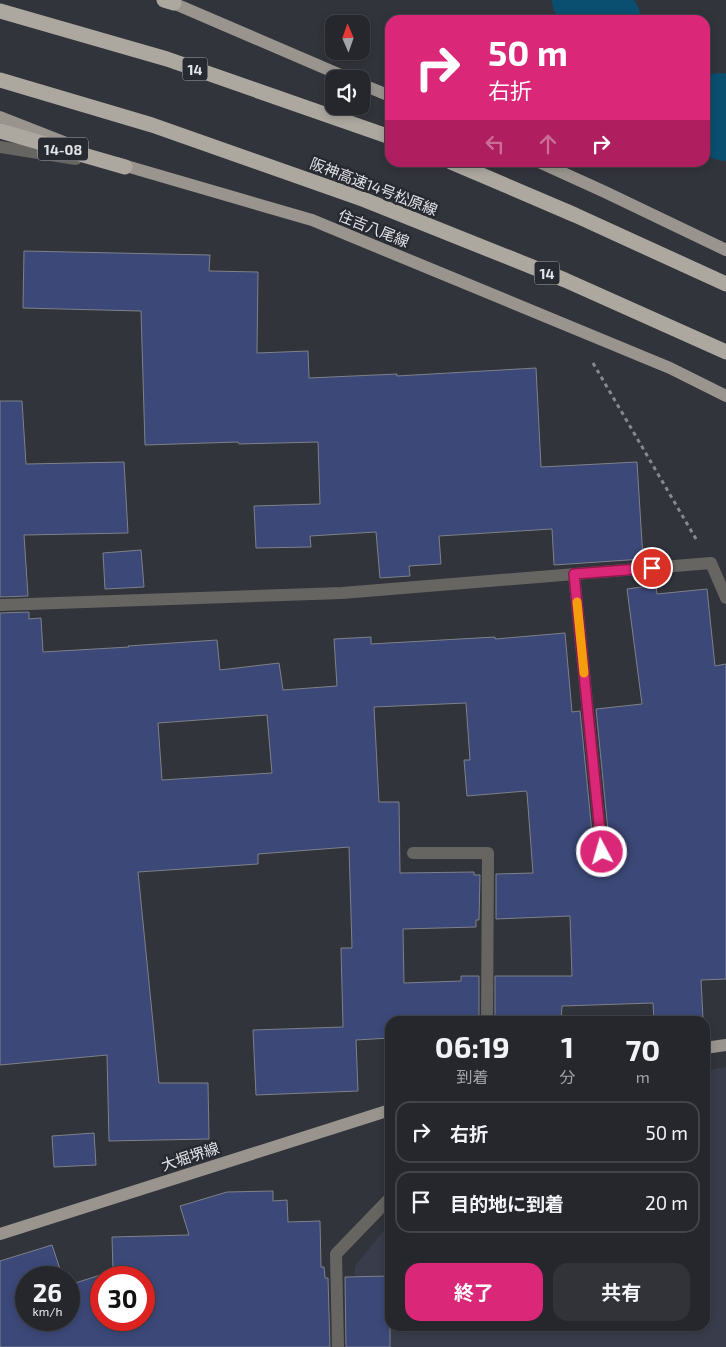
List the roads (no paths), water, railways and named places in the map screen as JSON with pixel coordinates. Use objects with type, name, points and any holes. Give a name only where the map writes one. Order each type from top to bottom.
[{"type":"highway","name":"14","points":[[0,11],[167,59],[385,135]]},
{"type":"highway","name":"阪神高速14号松原線","points":[[0,80],[152,125],[365,200],[565,280],[726,352]]},
{"type":"highway","name":"14-08","points":[[0,131],[125,167]]},
{"type":"highway","points":[[463,167],[575,215],[725,283]]},
{"type":"main road","points":[[168,1],[329,70]]},
{"type":"main road","points":[[370,88],[385,94]]},
{"type":"main road","name":"住吉八尾線","points":[[0,117],[125,167],[312,220],[670,368],[726,396]]},
{"type":"main road","points":[[550,167],[726,250]]},
{"type":"main road","points":[[710,1047],[726,1045]]},
{"type":"main road","name":"大堀堺線","points":[[0,1234],[385,1112]]},
{"type":"street","points":[[0,147],[125,167]]},
{"type":"street","points":[[0,605],[342,593],[711,563],[726,598]]},
{"type":"street","points":[[574,574],[602,852]]},
{"type":"street","points":[[413,853],[488,853],[487,1016]]},
{"type":"street","points":[[338,1347],[336,1254],[385,1203]]},
{"type":"waterway","points":[[583,0],[603,15]]},
{"type":"waterway","points":[[721,104],[726,130]]}]
